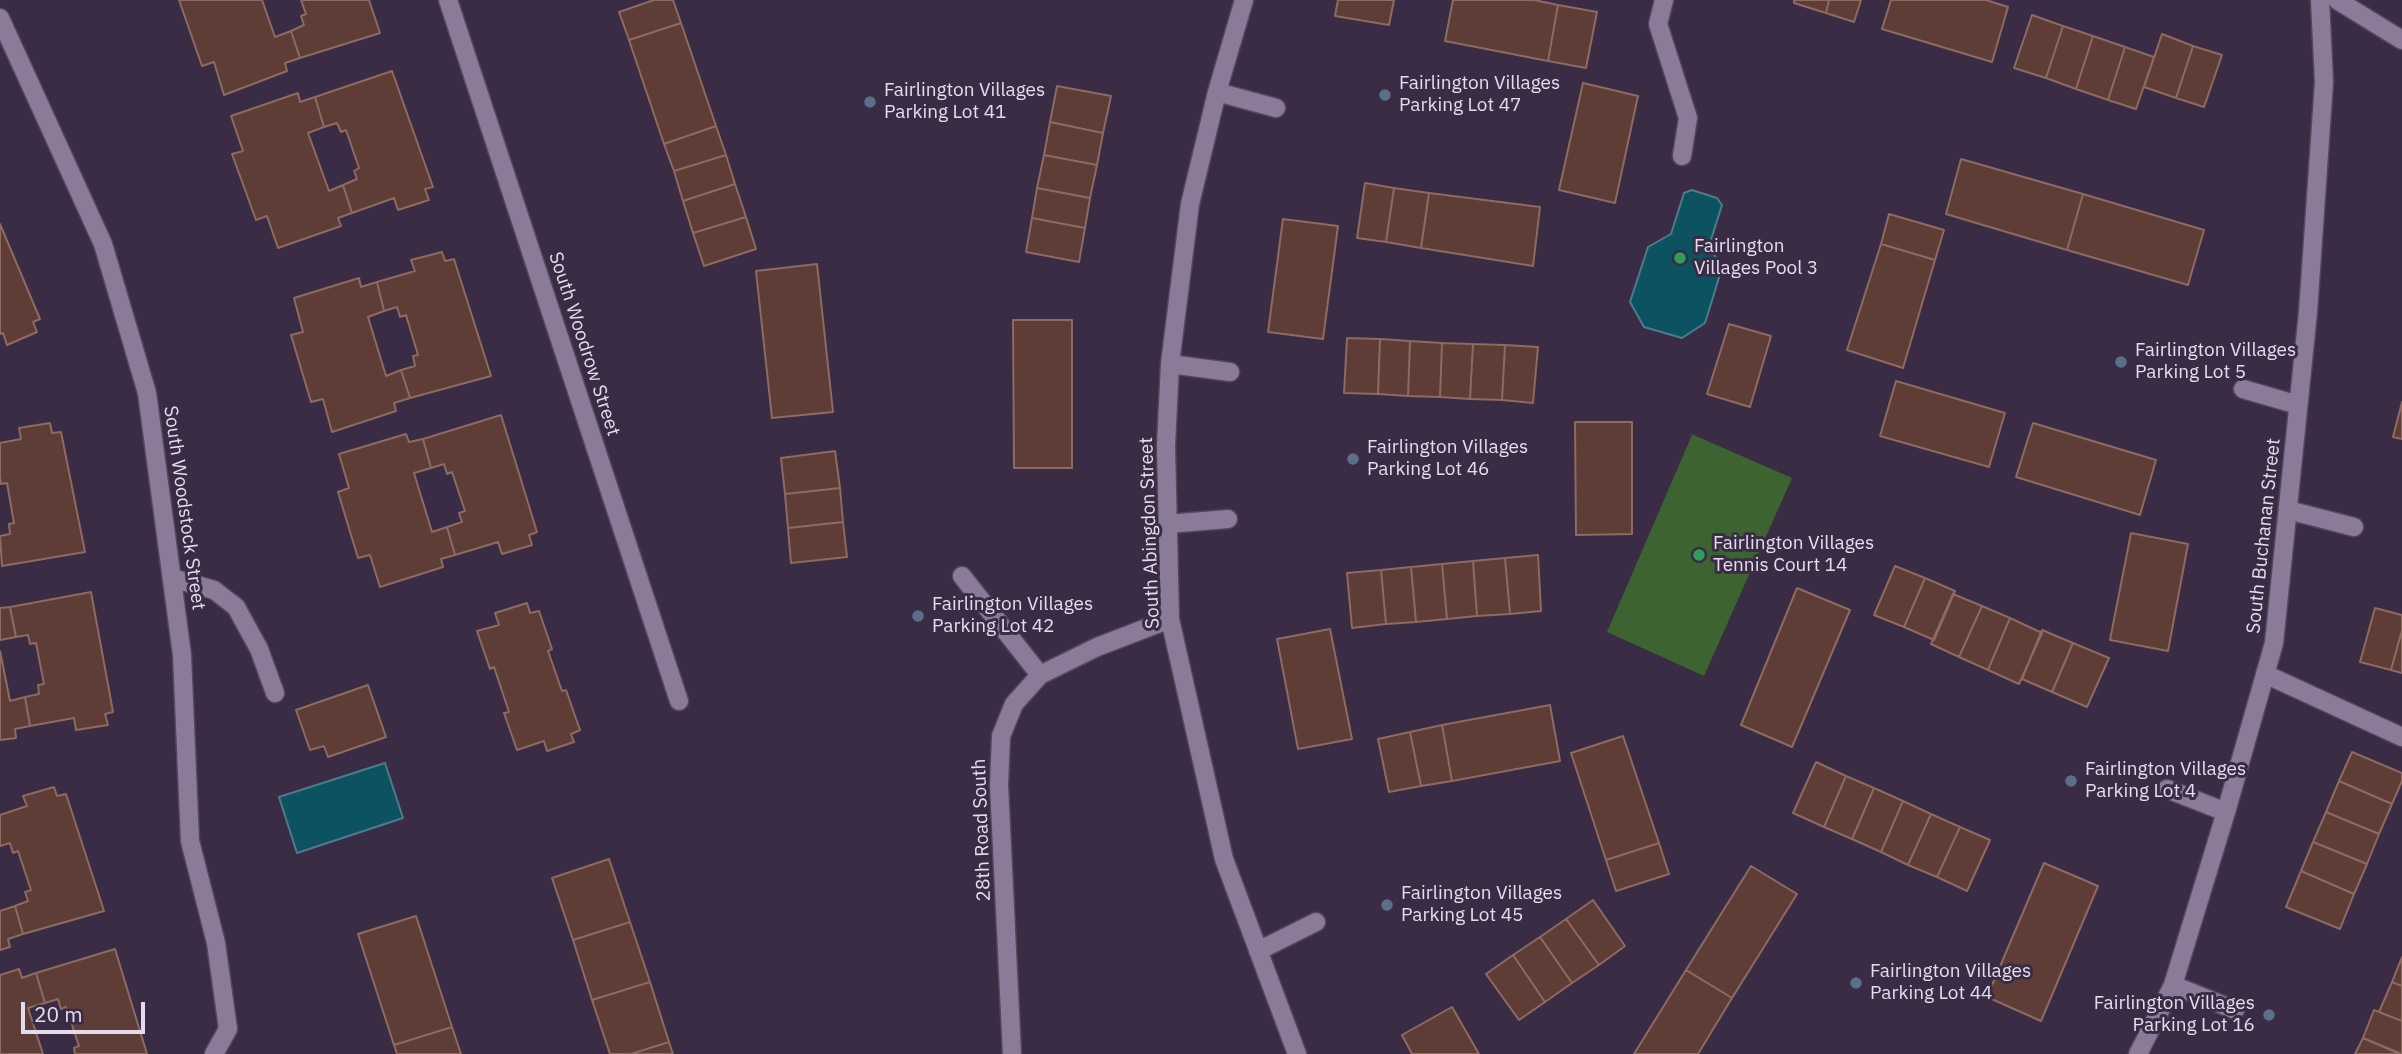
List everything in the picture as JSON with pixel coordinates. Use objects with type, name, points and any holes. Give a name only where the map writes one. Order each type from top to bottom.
[{"type":"street","name":"South Woodrow Street","points":[[449,0],[679,701]]},
{"type":"street","points":[[1238,0],[1244,0]]},
{"type":"street","name":"South Abingdon Street","points":[[1244,0],[1217,92],[1190,204],[1170,364],[1166,446],[1170,619],[1224,859],[1297,1054]]},
{"type":"street","points":[[1664,0],[1658,24],[1688,118],[1682,156]]},
{"type":"street","name":"South Buchanan Street","points":[[2138,1054],[2173,985],[2274,643],[2308,312],[2324,82],[2320,0]]},
{"type":"street","points":[[2337,0],[2402,40]]},
{"type":"street","name":"South Woodstock Street","points":[[0,18],[103,244],[147,393],[182,655],[190,841],[216,943],[228,1029],[214,1054]]},
{"type":"street","points":[[1217,92],[1276,108]]},
{"type":"street","points":[[1170,364],[1230,372]]},
{"type":"street","points":[[2243,389],[2298,405]]},
{"type":"street","points":[[2288,510],[2354,527]]},
{"type":"street","points":[[1167,524],[1228,519]]},
{"type":"street","points":[[962,576],[1040,675]]},
{"type":"street","points":[[172,578],[214,590],[236,607],[259,649],[275,693]]},
{"type":"street","name":"28th Road South","points":[[1012,1054],[999,785],[1001,736],[1014,704],[1040,675],[1097,647],[1170,619]]},
{"type":"street","points":[[2265,674],[2402,737]]},
{"type":"street","points":[[2167,789],[2226,812]]},
{"type":"street","points":[[1258,951],[1316,922]]},
{"type":"street","points":[[2173,985],[2235,1010]]},
{"type":"green space","name":"Fairlington Villages Tennis Court 14","points":[[1689,433],[1792,478],[1704,676],[1607,632],[1692,435]]},
{"type":"water","name":"Fairlington Villages Pool 3","points":[[1692,190],[1717,198],[1722,205],[1709,246],[1722,268],[1705,323],[1682,338],[1644,327],[1630,302],[1648,247],[1671,234],[1684,193]]},
{"type":"water","points":[[385,763],[403,818],[297,853],[279,797]]},
{"type":"building","points":[[179,0],[262,0],[275,37],[291,31],[300,58],[285,63],[287,71],[224,95],[214,62],[202,66]]},
{"type":"building","points":[[301,0],[369,0],[380,33],[300,58],[291,31],[304,25],[301,16],[306,14]]},
{"type":"building","points":[[654,0],[673,0],[681,23],[629,40],[619,12]]},
{"type":"building","points":[[1338,0],[1394,0],[1389,25],[1335,16]]},
{"type":"building","points":[[1453,0],[1534,0],[1558,5],[1548,61],[1445,41]]},
{"type":"building","points":[[1794,0],[1829,0],[1826,13],[1794,3]]},
{"type":"building","points":[[1829,0],[1861,0],[1854,22],[1826,13]]},
{"type":"building","points":[[1891,0],[1986,0],[2008,7],[1992,62],[1882,29]]},
{"type":"building","points":[[1558,5],[1597,12],[1586,68],[1548,61]]},
{"type":"building","points":[[2032,15],[2063,26],[2046,78],[2014,68]]},
{"type":"building","points":[[681,23],[716,126],[664,144],[629,40]]},
{"type":"building","points":[[2063,26],[2093,36],[2076,89],[2046,78]]},
{"type":"building","points":[[2162,34],[2193,46],[2176,98],[2144,87]]},
{"type":"building","points":[[2093,36],[2125,47],[2108,100],[2076,89]]},
{"type":"building","points":[[2193,46],[2222,55],[2204,107],[2176,98]]},
{"type":"building","points":[[2125,47],[2154,57],[2136,109],[2108,100]]},
{"type":"building","points":[[392,71],[433,187],[425,189],[429,200],[398,210],[394,198],[352,213],[343,185],[357,179],[354,171],[359,168],[346,130],[341,132],[337,123],[324,127],[315,97]]},
{"type":"building","points":[[1583,83],[1638,96],[1615,203],[1559,190]]},
{"type":"building","points":[[1057,86],[1111,96],[1103,133],[1050,122]]},
{"type":"building","points":[[298,93],[300,102],[315,97],[324,127],[308,133],[329,191],[343,185],[352,213],[338,218],[341,226],[278,248],[267,216],[256,220],[232,154],[243,151],[231,116]]},
{"type":"building","points":[[1050,122],[1103,133],[1097,165],[1044,155]]},
{"type":"building","points":[[716,126],[726,155],[674,171],[664,144]]},
{"type":"building","points":[[726,155],[735,184],[683,201],[674,171]]},
{"type":"building","points":[[1044,155],[1097,165],[1090,198],[1037,188]]},
{"type":"building","points":[[1961,159],[2083,194],[2067,250],[1946,214]]},
{"type":"building","points":[[1365,183],[1394,188],[1386,242],[1357,238]]},
{"type":"building","points":[[735,184],[746,217],[693,233],[683,201]]},
{"type":"building","points":[[1037,188],[1090,198],[1085,228],[1032,218]]},
{"type":"building","points":[[1394,188],[1429,193],[1421,248],[1386,242]]},
{"type":"building","points":[[1429,193],[1540,207],[1533,266],[1421,248]]},
{"type":"building","points":[[2083,194],[2204,230],[2188,285],[2067,250]]},
{"type":"building","points":[[1889,214],[1944,230],[1935,260],[1881,244]]},
{"type":"building","points":[[746,217],[756,249],[704,266],[693,233]]},
{"type":"building","points":[[1032,218],[1085,228],[1079,262],[1026,252]]},
{"type":"building","points":[[1283,219],[1338,226],[1323,339],[1268,332]]},
{"type":"building","points":[[0,224],[40,319],[33,322],[37,332],[7,345],[3,333],[0,334]]},
{"type":"building","points":[[1881,244],[1935,260],[1903,368],[1847,350]]},
{"type":"building","points":[[442,252],[445,261],[454,259],[491,376],[410,398],[401,370],[415,366],[413,356],[418,355],[406,315],[400,317],[397,307],[384,311],[377,282],[415,271],[411,260]]},
{"type":"building","points":[[817,264],[833,412],[772,418],[756,271]]},
{"type":"building","points":[[359,278],[361,287],[377,282],[384,311],[368,317],[386,376],[401,370],[410,398],[394,403],[396,411],[332,432],[323,399],[311,402],[291,335],[303,332],[294,298]]},
{"type":"building","points":[[1013,320],[1072,320],[1072,468],[1014,468]]},
{"type":"building","points":[[1729,324],[1771,336],[1750,407],[1707,394]]},
{"type":"building","points":[[1347,338],[1380,339],[1378,394],[1344,393]]},
{"type":"building","points":[[1380,339],[1410,341],[1408,396],[1378,394]]},
{"type":"building","points":[[1410,341],[1442,343],[1440,397],[1408,396]]},
{"type":"building","points":[[1442,343],[1473,344],[1470,399],[1440,397]]},
{"type":"building","points":[[1473,344],[1505,345],[1502,400],[1470,399]]},
{"type":"building","points":[[1505,345],[1538,347],[1533,403],[1502,400]]},
{"type":"building","points":[[1896,381],[2005,413],[1989,467],[1880,436]]},
{"type":"building","points":[[2402,402],[2402,439],[2393,437]]},
{"type":"building","points":[[501,415],[537,532],[529,535],[532,545],[502,554],[498,542],[455,555],[447,527],[462,522],[459,513],[465,511],[452,472],[447,474],[444,464],[431,468],[423,439]]},
{"type":"building","points":[[1575,422],[1632,422],[1632,534],[1576,535]]},
{"type":"building","points":[[50,423],[52,433],[61,432],[85,552],[2,566],[0,536],[10,534],[9,524],[14,523],[7,483],[1,484],[0,443],[21,439],[19,428]]},
{"type":"building","points":[[2033,423],[2156,460],[2140,515],[2016,477]]},
{"type":"building","points":[[406,434],[409,442],[423,439],[431,468],[414,473],[432,532],[447,527],[455,555],[441,559],[443,567],[380,587],[370,555],[358,558],[338,492],[349,488],[339,454]]},
{"type":"building","points":[[835,451],[840,488],[785,494],[781,458]]},
{"type":"building","points":[[840,488],[843,522],[788,528],[785,494]]},
{"type":"building","points":[[843,522],[847,557],[791,563],[788,528]]},
{"type":"building","points":[[2131,533],[2188,544],[2168,651],[2110,640]]},
{"type":"building","points":[[1538,555],[1541,611],[1510,614],[1505,558]]},
{"type":"building","points":[[1505,558],[1510,614],[1477,616],[1473,561]]},
{"type":"building","points":[[1473,561],[1477,616],[1447,619],[1442,564]]},
{"type":"building","points":[[1442,564],[1447,619],[1416,622],[1411,567]]},
{"type":"building","points":[[1895,566],[1925,578],[1904,627],[1874,615]]},
{"type":"building","points":[[1411,567],[1416,622],[1386,624],[1381,570]]},
{"type":"building","points":[[1381,570],[1386,624],[1352,628],[1347,573]]},
{"type":"building","points":[[1925,578],[1955,591],[1934,640],[1904,627]]},
{"type":"building","points":[[1797,588],[1850,610],[1792,747],[1741,725]]},
{"type":"building","points":[[91,592],[113,712],[105,714],[108,725],[76,730],[74,718],[30,726],[25,697],[39,694],[38,685],[44,684],[36,643],[30,644],[28,635],[16,637],[10,607]]},
{"type":"building","points":[[1953,594],[1982,606],[1959,657],[1931,644]]},
{"type":"building","points":[[527,603],[530,613],[539,611],[552,649],[548,651],[580,730],[571,734],[574,742],[547,751],[544,741],[517,750],[504,713],[509,712],[494,667],[490,669],[477,631],[499,625],[495,613]]},
{"type":"building","points":[[1982,606],[2010,618],[1988,670],[1959,657]]},
{"type":"building","points":[[10,607],[16,637],[0,640],[0,608]]},
{"type":"building","points":[[2375,608],[2402,615],[2402,630],[2391,670],[2360,662]]},
{"type":"building","points":[[2010,618],[2042,633],[2019,684],[1988,670]]},
{"type":"building","points":[[1330,629],[1352,739],[1298,749],[1277,639]]},
{"type":"building","points":[[2042,630],[2073,643],[2052,692],[2022,679]]},
{"type":"building","points":[[2402,630],[2402,673],[2391,670]]},
{"type":"building","points":[[2073,643],[2109,658],[2087,707],[2052,692]]},
{"type":"building","points":[[0,651],[10,701],[25,697],[30,726],[15,729],[16,738],[0,740]]},
{"type":"building","points":[[368,685],[386,737],[328,757],[324,746],[310,750],[296,710]]},
{"type":"building","points":[[1550,705],[1560,761],[1452,781],[1442,725]]},
{"type":"building","points":[[1442,725],[1452,781],[1421,786],[1410,732]]},
{"type":"building","points":[[1410,732],[1421,786],[1389,792],[1378,739]]},
{"type":"building","points":[[1623,736],[1659,843],[1606,860],[1571,753]]},
{"type":"building","points":[[2352,752],[2402,773],[2402,781],[2392,804],[2339,781]]},
{"type":"building","points":[[1816,762],[1846,776],[1824,827],[1793,813]]},
{"type":"building","points":[[1846,776],[1874,788],[1852,839],[1824,827]]},
{"type":"building","points":[[2339,781],[2392,804],[2379,834],[2326,812]]},
{"type":"building","points":[[54,787],[57,796],[66,794],[104,911],[23,934],[15,906],[28,901],[25,892],[31,890],[18,851],[13,853],[10,843],[0,846],[0,815],[27,806],[23,796]]},
{"type":"building","points":[[1874,788],[1903,801],[1881,852],[1852,839]]},
{"type":"building","points":[[1903,801],[1931,814],[1908,865],[1881,852]]},
{"type":"building","points":[[2326,812],[2379,834],[2367,864],[2313,842]]},
{"type":"building","points":[[1931,814],[1960,827],[1937,877],[1908,865]]},
{"type":"building","points":[[1960,827],[1990,840],[1967,891],[1937,877]]},
{"type":"building","points":[[2313,842],[2367,864],[2354,894],[2301,871]]},
{"type":"building","points":[[1659,843],[1669,874],[1616,891],[1606,860]]},
{"type":"building","points":[[609,859],[630,922],[573,940],[552,878]]},
{"type":"building","points":[[2044,863],[2098,886],[2041,1021],[1987,997]]},
{"type":"building","points":[[1751,866],[1797,894],[1732,998],[1686,970]]},
{"type":"building","points":[[2301,871],[2354,894],[2340,929],[2286,907]]},
{"type":"building","points":[[1593,900],[1625,946],[1599,965],[1566,919]]},
{"type":"building","points":[[15,906],[23,934],[8,939],[10,947],[0,950],[0,911]]},
{"type":"building","points":[[416,916],[452,1027],[394,1045],[358,934]]},
{"type":"building","points":[[1566,919],[1599,965],[1572,983],[1540,937]]},
{"type":"building","points":[[630,922],[650,982],[592,1000],[573,940]]},
{"type":"building","points":[[1540,937],[1572,983],[1545,1002],[1513,955]]},
{"type":"building","points":[[115,949],[147,1054],[75,1054],[74,1048],[79,1046],[66,1007],[61,1009],[58,999],[45,1003],[36,973]]},
{"type":"building","points":[[1513,955],[1545,1002],[1519,1020],[1486,974]]},
{"type":"building","points":[[2402,957],[2402,986],[2392,982]]},
{"type":"building","points":[[19,969],[22,978],[36,973],[45,1003],[28,1008],[43,1054],[0,1054],[0,975]]},
{"type":"building","points":[[1686,970],[1732,998],[1698,1054],[1634,1054]]},
{"type":"building","points":[[650,982],[669,1042],[631,1054],[610,1054],[592,1000]]},
{"type":"building","points":[[2392,982],[2402,986],[2402,1021],[2379,1012]]},
{"type":"building","points":[[1452,1007],[1479,1054],[1412,1054],[1402,1035]]},
{"type":"building","points":[[2374,1010],[2402,1021],[2402,1054],[2363,1038]]},
{"type":"building","points":[[452,1027],[461,1054],[397,1054],[394,1045]]},
{"type":"building","points":[[2363,1038],[2400,1054],[2355,1054]]},
{"type":"building","points":[[669,1042],[673,1054],[631,1054]]},
{"type":"place","name":"Fairlington Villages Parking Lot 47","points":[[1385,95]]},
{"type":"place","name":"Fairlington Villages Parking Lot 41","points":[[870,102]]},
{"type":"place","name":"Fairlington Villages Pool 3","points":[[1680,258]]},
{"type":"place","name":"Fairlington Villages Parking Lot 5","points":[[2121,362]]},
{"type":"place","name":"Fairlington Villages Parking Lot 46","points":[[1353,459]]},
{"type":"place","name":"Fairlington Villages Tennis Court 14","points":[[1699,555]]},
{"type":"place","name":"Fairlington Villages Parking Lot 42","points":[[918,616]]},
{"type":"place","name":"Fairlington Villages Parking Lot 4","points":[[2071,781]]},
{"type":"place","name":"Fairlington Villages Parking Lot 45","points":[[1387,905]]},
{"type":"place","name":"Fairlington Villages Parking Lot 44","points":[[1856,983]]},
{"type":"place","name":"Fairlington Villages Parking Lot 16","points":[[2269,1015]]}]
